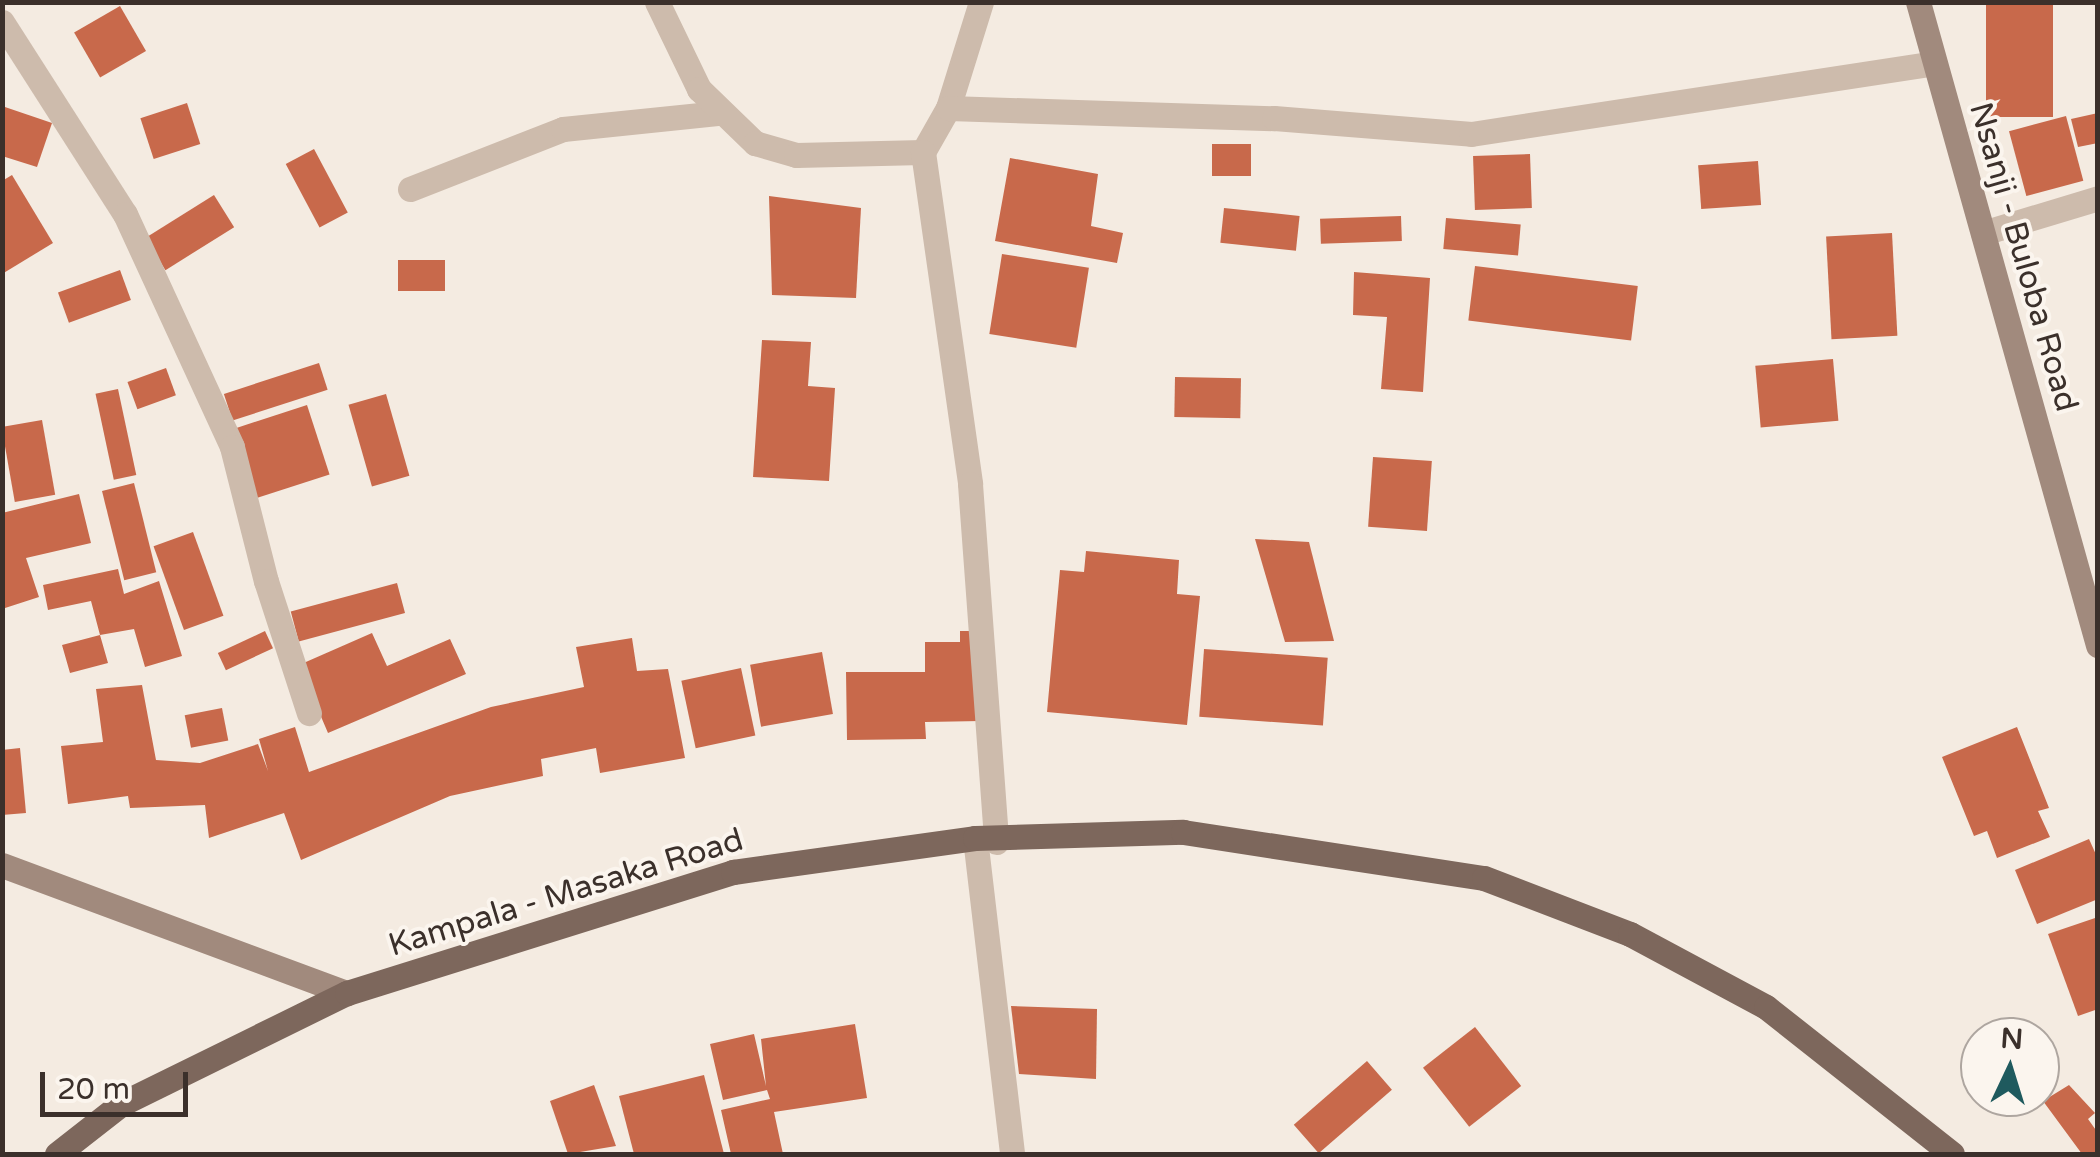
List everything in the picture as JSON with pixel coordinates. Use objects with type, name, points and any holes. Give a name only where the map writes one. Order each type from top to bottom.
[{"type":"main road","name":"Nsanji - Buloba Road","points":[[1918,2],[2098,645]]},
{"type":"main road","name":"Kampala - Masaka Road","points":[[57,1154],[121,1104],[347,993],[733,872],[986,840],[1183,832],[1484,878],[1630,934],[1766,1007],[1952,1154]]},
{"type":"main road","points":[[2,865],[347,993]]},
{"type":"street","points":[[658,2],[698,89],[718,114],[755,143],[796,155],[923,152]]},
{"type":"street","points":[[981,2],[948,108],[923,152],[970,484],[986,840],[1012,1154]]},
{"type":"street","points":[[2,22],[125,214],[232,447],[266,581],[309,713]]},
{"type":"street","points":[[948,108],[1274,118],[1471,134],[1935,63]]},
{"type":"street","points":[[410,189],[563,129],[718,114]]},
{"type":"street","points":[[1982,233],[2098,198]]},
{"type":"building","points":[[1986,2],[2053,2],[2053,117],[1986,117]]},
{"type":"building","points":[[120,6],[146,51],[100,78],[74,33]]},
{"type":"building","points":[[187,103],[200,144],[154,159],[140,118]]},
{"type":"building","points":[[2,106],[52,123],[37,167],[2,156]]},
{"type":"building","points":[[2098,113],[2098,143],[2078,147],[2071,119]]},
{"type":"building","points":[[2066,116],[2083,181],[2026,196],[2009,131]]},
{"type":"building","points":[[1212,144],[1251,144],[1251,176],[1212,176]]},
{"type":"building","points":[[314,149],[348,213],[320,228],[286,164]]},
{"type":"building","points":[[1530,154],[1532,208],[1475,210],[1473,156]]},
{"type":"building","points":[[1010,158],[1098,174],[1091,226],[1123,233],[1117,263],[995,241]]},
{"type":"building","points":[[1758,161],[1761,205],[1701,209],[1698,165]]},
{"type":"building","points":[[12,175],[53,243],[2,274],[2,181]]},
{"type":"building","points":[[214,195],[234,227],[165,270],[145,238]]},
{"type":"building","points":[[769,196],[861,208],[856,298],[772,295]]},
{"type":"building","points":[[1224,208],[1300,216],[1296,251],[1220,243]]},
{"type":"building","points":[[1401,216],[1402,241],[1321,244],[1320,219]]},
{"type":"building","points":[[1446,218],[1521,225],[1518,255],[1443,249]]},
{"type":"building","points":[[1892,233],[1897,336],[1831,339],[1826,236]]},
{"type":"building","points":[[1002,254],[1089,268],[1076,348],[989,334]]},
{"type":"building","points":[[398,260],[445,260],[445,291],[398,291]]},
{"type":"building","points":[[1475,266],[1638,286],[1631,341],[1468,321]]},
{"type":"building","points":[[120,270],[131,300],[69,323],[58,293]]},
{"type":"building","points":[[1354,272],[1430,278],[1423,392],[1381,389],[1387,317],[1353,315]]},
{"type":"building","points":[[762,340],[811,342],[808,386],[835,388],[829,481],[753,477]]},
{"type":"building","points":[[1833,359],[1838,421],[1761,428],[1755,366]]},
{"type":"building","points":[[319,363],[328,390],[233,421],[224,394]]},
{"type":"building","points":[[166,368],[176,395],[137,409],[127,382]]},
{"type":"building","points":[[1175,377],[1241,378],[1240,418],[1174,417]]},
{"type":"building","points":[[118,389],[136,475],[114,480],[96,394]]},
{"type":"building","points":[[386,394],[409,476],[372,486],[349,405]]},
{"type":"building","points":[[307,405],[330,474],[254,499],[232,429]]},
{"type":"building","points":[[42,420],[55,495],[15,502],[2,427]]},
{"type":"building","points":[[1373,457],[1432,461],[1427,531],[1368,527]]},
{"type":"building","points":[[134,483],[156,572],[124,580],[102,491]]},
{"type":"building","points":[[79,494],[91,543],[26,558],[39,597],[2,609],[2,513]]},
{"type":"building","points":[[193,532],[223,616],[184,630],[154,546]]},
{"type":"building","points":[[1255,539],[1309,542],[1334,641],[1285,642]]},
{"type":"building","points":[[1086,551],[1179,560],[1177,594],[1200,596],[1187,725],[1047,712],[1060,570],[1084,572]]},
{"type":"building","points":[[118,569],[124,594],[159,581],[182,656],[145,667],[134,629],[100,635],[91,601],[48,610],[43,585]]},
{"type":"building","points":[[397,583],[405,613],[299,641],[291,611]]},
{"type":"building","points":[[265,631],[273,648],[226,670],[218,653]]},
{"type":"building","points":[[960,631],[980,631],[981,721],[925,722],[926,739],[847,740],[846,672],[925,672],[925,642],[960,642]]},
{"type":"building","points":[[372,633],[387,666],[450,639],[466,674],[328,733],[299,665]]},
{"type":"building","points":[[100,635],[108,663],[70,673],[62,645]]},
{"type":"building","points":[[632,638],[637,671],[668,669],[685,758],[600,773],[596,748],[541,759],[543,776],[450,796],[301,860],[284,813],[209,838],[205,805],[130,808],[128,796],[68,804],[61,746],[103,742],[96,689],[142,685],[156,760],[200,763],[258,744],[268,771],[259,739],[295,727],[309,772],[491,707],[584,687],[576,647]]},
{"type":"building","points":[[1204,649],[1328,658],[1323,725],[1199,717]]},
{"type":"building","points":[[822,652],[833,714],[761,727],[750,665]]},
{"type":"building","points":[[741,668],[755,735],[696,748],[681,681]]},
{"type":"building","points":[[222,708],[228,740],[191,748],[185,715]]},
{"type":"building","points":[[2017,727],[2049,808],[2038,811],[2050,837],[1997,858],[1987,831],[1974,836],[1942,757]]},
{"type":"building","points":[[20,748],[26,813],[2,815],[2,750]]},
{"type":"building","points":[[2089,839],[2098,859],[2098,899],[2037,924],[2015,870]]},
{"type":"building","points":[[2098,917],[2098,1009],[2078,1016],[2048,934]]},
{"type":"building","points":[[1011,1006],[1097,1009],[1096,1079],[1019,1074]]},
{"type":"building","points":[[855,1024],[867,1098],[774,1112],[783,1154],[731,1154],[721,1110],[770,1099],[767,1090],[723,1100],[710,1044],[754,1034],[766,1086],[761,1039]]},
{"type":"building","points":[[1475,1027],[1521,1086],[1469,1127],[1423,1068]]},
{"type":"building","points":[[1367,1061],[1392,1090],[1319,1153],[1294,1125]]},
{"type":"building","points":[[704,1075],[724,1154],[634,1154],[619,1096]]},
{"type":"building","points":[[594,1085],[616,1146],[568,1154],[550,1101]]},
{"type":"building","points":[[2069,1085],[2095,1113],[2088,1119],[2098,1133],[2098,1154],[2082,1154],[2055,1117],[2060,1117],[2060,1091]]}]
